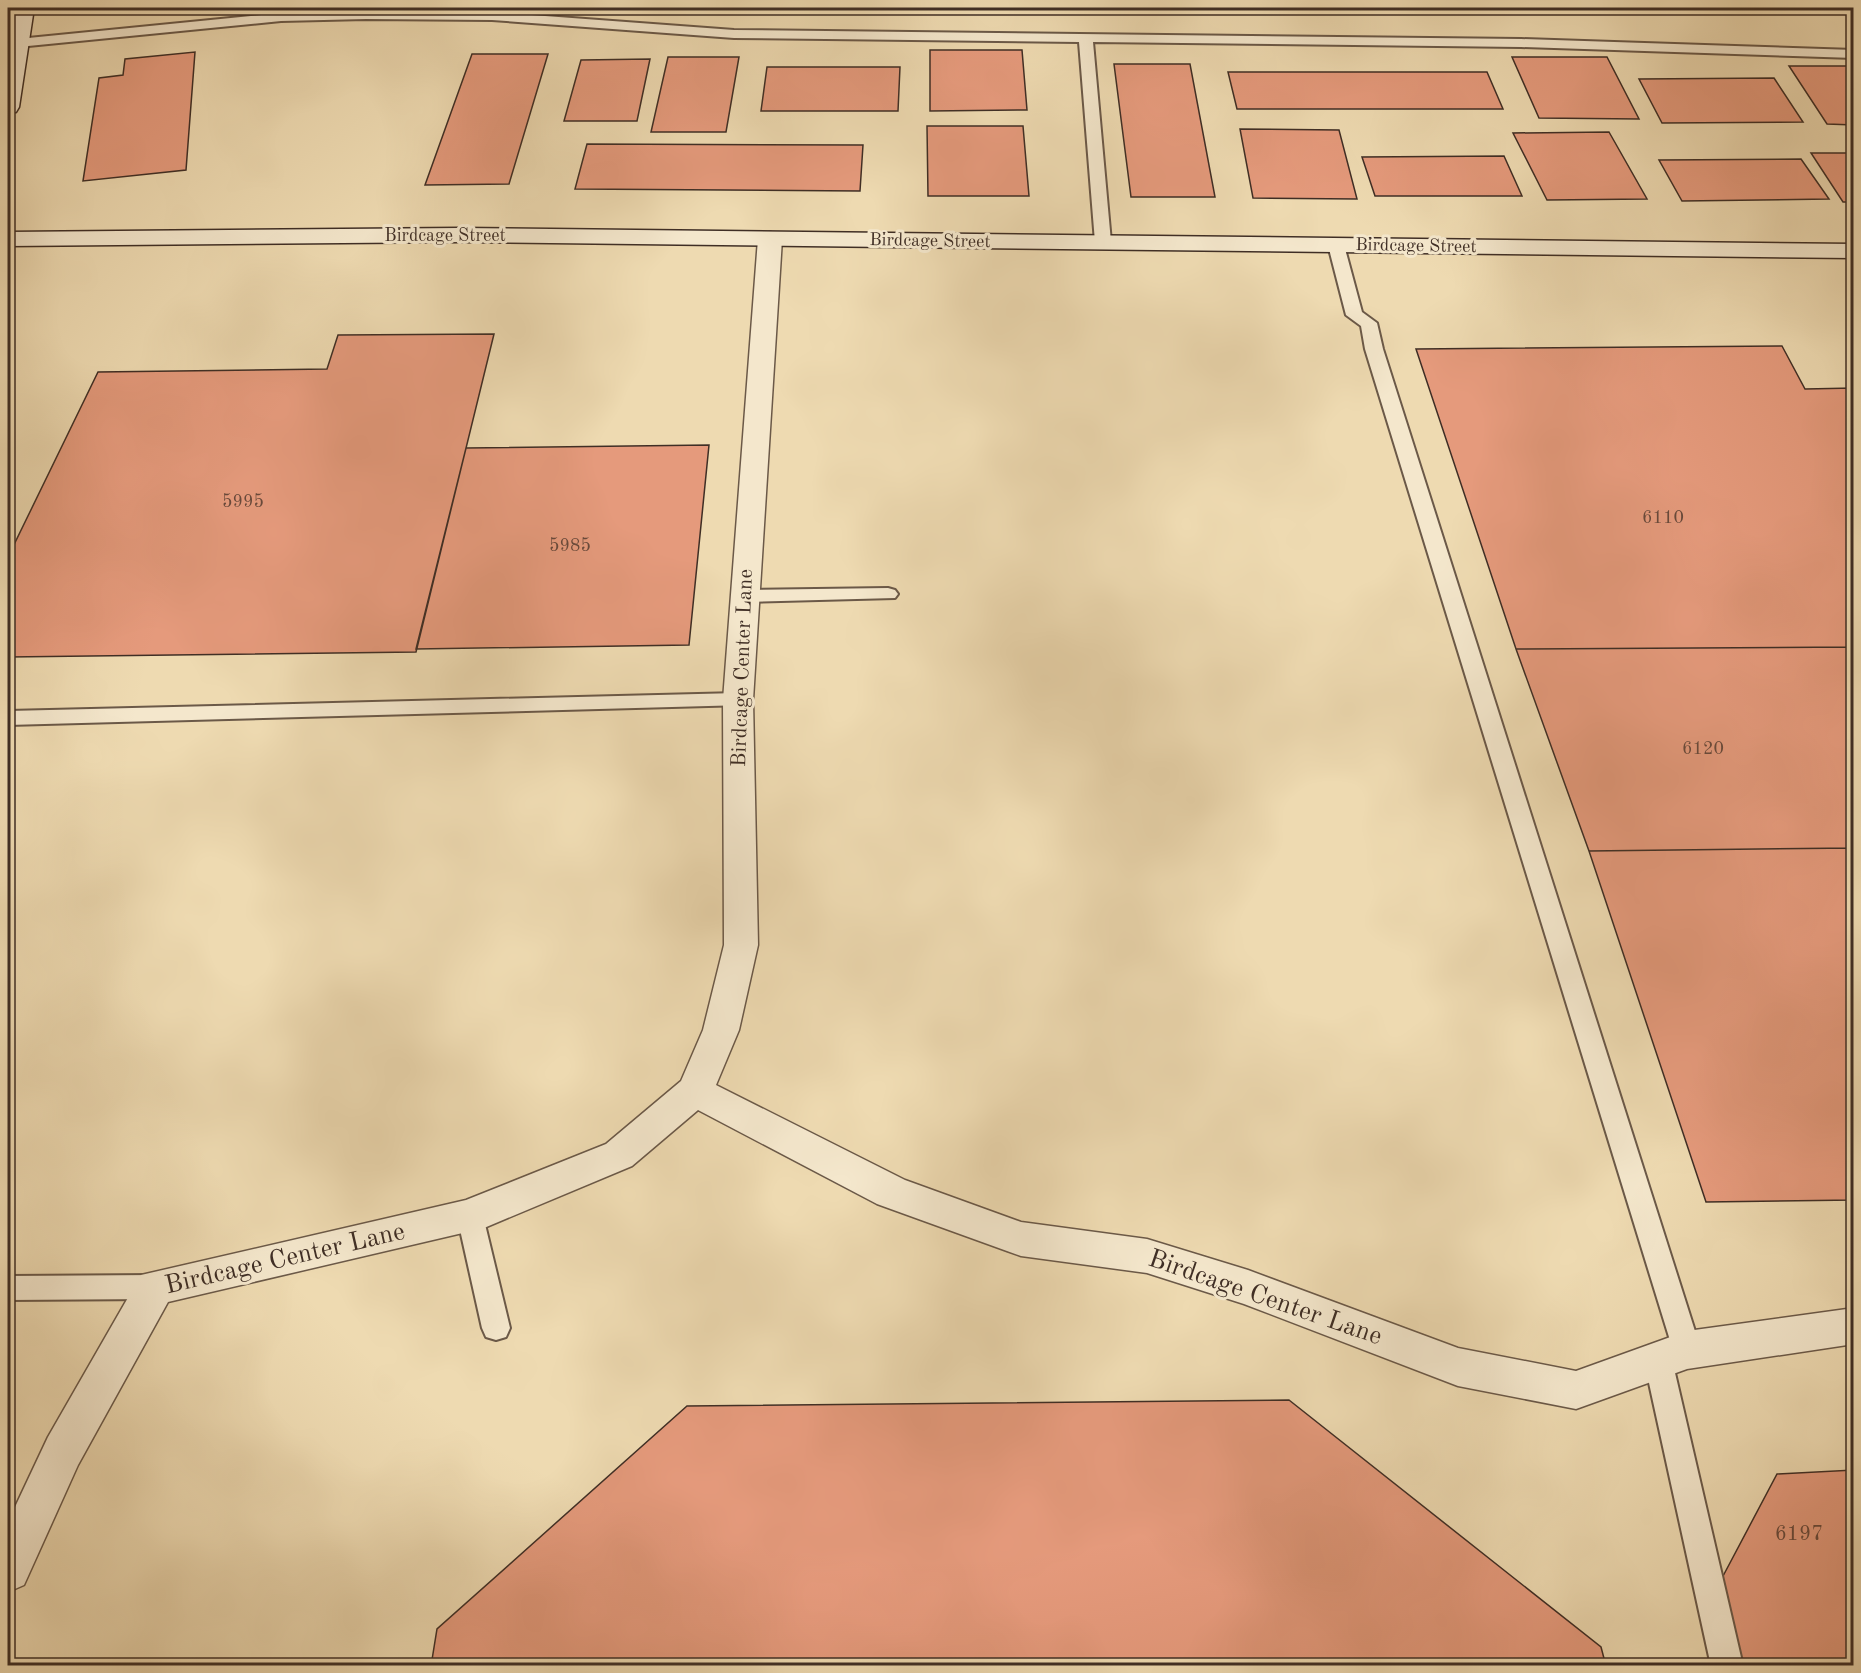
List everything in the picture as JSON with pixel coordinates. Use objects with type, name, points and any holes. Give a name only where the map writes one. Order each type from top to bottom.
[{"type":"street","points":[[8,107],[13,44],[24,8]]},
{"type":"street","name":"Birdcage Street","points":[[8,239],[390,235],[1854,251]]},
{"type":"street","name":"Birdcage Center Lane","points":[[8,1570],[63,1451],[155,1287],[470,1216],[619,1155],[695,1091],[721,1030],[741,945],[738,700],[743,596],[770,239]]},
{"type":"street","name":"Birdcage Center Lane","points":[[695,1091],[891,1192],[1021,1239],[1147,1256],[1248,1288],[1458,1367],[1576,1390],[1673,1355],[1854,1326]]},
{"type":"lane","points":[[13,44],[281,17],[366,15],[492,16],[734,33],[1086,40],[1521,44],[1854,54]]},
{"type":"lane","points":[[1086,40],[1103,243]]},
{"type":"lane","points":[[1336,244],[1354,315],[1369,323],[1374,349],[1673,1355],[1728,1665]]},
{"type":"lane","points":[[743,596],[888,594]]},
{"type":"lane","points":[[8,718],[738,700]]},
{"type":"lane","points":[[470,1216],[496,1328]]},
{"type":"lane","points":[[8,1288],[155,1287]]},
{"type":"building","points":[[1658,8],[1723,8],[1723,14]]},
{"type":"building","points":[[930,50],[1022,50],[1027,110],[930,111]]},
{"type":"building","points":[[195,52],[186,170],[83,181],[99,78],[123,75],[125,59]]},
{"type":"building","points":[[472,54],[548,54],[509,184],[425,185]]},
{"type":"building","points":[[668,57],[739,57],[726,132],[651,132]]},
{"type":"building","points":[[1512,57],[1607,57],[1639,119],[1539,118]]},
{"type":"building","points":[[650,59],[637,121],[564,121],[581,60]]},
{"type":"building","points":[[1114,64],[1190,64],[1215,197],[1131,197]]},
{"type":"building","points":[[1789,66],[1854,66],[1854,125],[1827,124]]},
{"type":"building","points":[[767,67],[900,67],[898,111],[761,111]]},
{"type":"building","points":[[1228,72],[1487,72],[1503,109],[1237,109]]},
{"type":"building","points":[[1774,78],[1803,122],[1662,123],[1639,79]]},
{"type":"building","points":[[927,126],[1023,126],[1029,196],[928,196]]},
{"type":"building","points":[[1240,129],[1339,130],[1357,199],[1253,198]]},
{"type":"building","points":[[1609,132],[1647,199],[1547,200],[1513,133]]},
{"type":"building","points":[[587,144],[863,145],[860,191],[575,189]]},
{"type":"building","points":[[1811,153],[1854,153],[1854,202],[1843,202]]},
{"type":"building","points":[[1504,156],[1522,196],[1375,196],[1362,157]]},
{"type":"building","points":[[1801,159],[1829,199],[1682,201],[1659,160]]},
{"type":"building","points":[[494,334],[416,652],[8,657],[8,557],[98,372],[327,369],[338,335]]},
{"type":"building","points":[[1782,346],[1805,389],[1854,388],[1854,647],[1516,649],[1416,349]]},
{"type":"building","points":[[709,445],[689,645],[416,649],[466,448]]},
{"type":"building","points":[[1854,647],[1854,848],[1589,851],[1516,649]]},
{"type":"building","points":[[1854,848],[1854,1200],[1706,1202],[1589,851]]},
{"type":"building","points":[[1289,1400],[1601,1647],[1606,1666],[431,1666],[437,1629],[687,1406]]},
{"type":"building","points":[[1854,1470],[1854,1666],[1728,1666],[1713,1595],[1777,1474]]}]
